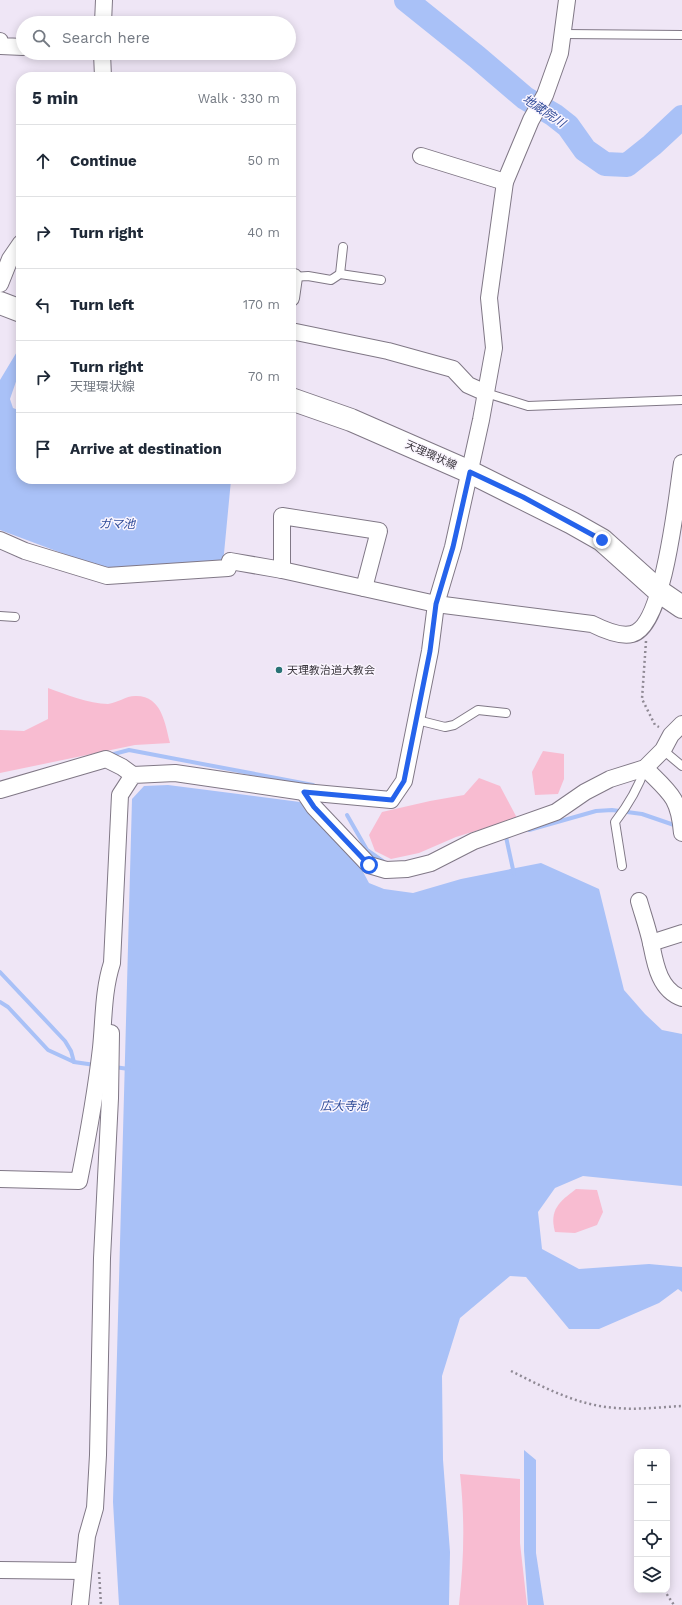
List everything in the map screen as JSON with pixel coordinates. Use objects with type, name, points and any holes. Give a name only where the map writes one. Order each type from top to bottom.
[{"type":"main road","points":[[0,303],[16,309]]},
{"type":"main road","name":"天理環状線","points":[[296,401],[351,420],[523,497],[602,540],[660,592],[682,607]]},
{"type":"street","points":[[103,16],[104,0]]},
{"type":"street","points":[[0,790],[106,759],[122,767],[133,775],[176,773],[304,792],[392,800],[404,781],[430,651],[436,604],[453,547],[486,393],[494,348],[489,298],[504,182],[531,120],[545,95],[560,53],[564,34],[567,0]]},
{"type":"street","points":[[0,41],[1,46],[16,47]]},
{"type":"street","points":[[102,60],[103,72]]},
{"type":"street","points":[[422,156],[504,182]]},
{"type":"street","points":[[0,284],[10,259],[16,250]]},
{"type":"street","points":[[296,332],[388,351],[453,369],[468,385],[486,393]]},
{"type":"street","points":[[0,540],[25,550],[107,576],[228,568],[230,561],[282,570],[436,604],[592,624],[609,632],[632,634],[643,627],[660,592],[666,564],[682,463]]},
{"type":"street","points":[[282,570],[282,516],[379,531],[364,588]]},
{"type":"street","points":[[304,792],[314,807],[369,865],[386,870],[407,869],[431,863],[474,841],[556,812],[585,792],[610,779],[645,768],[663,750],[671,735],[682,724]]},
{"type":"street","points":[[645,768],[673,796],[682,828]]},
{"type":"street","points":[[80,1605],[87,1536],[95,1508],[98,1455],[102,1258],[110,1098],[112,963],[120,795],[133,775]]},
{"type":"street","points":[[639,901],[651,943],[654,961],[663,983],[682,998]]},
{"type":"street","points":[[651,943],[682,933]]},
{"type":"street","points":[[0,1179],[79,1180],[90,1124],[101,1048],[106,982],[112,963]]},
{"type":"street","points":[[0,1570],[84,1571]]},
{"type":"lane","points":[[564,34],[682,35]]},
{"type":"lane","points":[[340,274],[343,247]]},
{"type":"lane","points":[[296,277],[308,276],[331,280],[340,274],[381,280]]},
{"type":"lane","points":[[486,393],[528,406],[682,400]]},
{"type":"lane","points":[[0,616],[15,617]]},
{"type":"lane","points":[[417,720],[445,727],[454,725],[478,710],[506,713]]},
{"type":"lane","points":[[663,750],[682,766]]},
{"type":"lane","points":[[622,866],[615,822],[629,805],[639,787],[645,768]]},
{"type":"path","points":[[643,627],[646,637],[642,699],[655,725],[671,735]]},
{"type":"path","points":[[511,1371],[556,1393],[586,1403],[617,1408],[682,1406]]},
{"type":"path","points":[[666,1593],[674,1605]]},
{"type":"shaded area","points":[[48,688],[101,704],[108,704],[132,696],[144,697],[151,700],[157,705],[161,712],[170,743],[135,745],[0,773],[0,730],[24,731],[48,719]]},
{"type":"shaded area","points":[[543,751],[564,754],[564,779],[558,794],[535,795],[532,772]]},
{"type":"shaded area","points":[[479,778],[500,786],[517,818],[456,837],[419,853],[391,859],[375,851],[369,835],[382,812],[464,795]]},
{"type":"shaded area","points":[[576,1189],[597,1190],[603,1212],[597,1225],[575,1233],[555,1232],[553,1218],[557,1207]]},
{"type":"shaded area","points":[[460,1474],[520,1479],[520,1543],[527,1605],[459,1605],[463,1540],[463,1507]]},
{"type":"water","name":"ガマ池","points":[[16,353],[16,382],[10,399],[13,408],[16,409],[16,484],[231,484],[223,564],[107,570],[0,530],[0,380]]},
{"type":"water","name":"広大寺池","points":[[168,785],[300,802],[354,855],[369,883],[384,889],[413,893],[461,879],[541,863],[599,889],[624,990],[645,1014],[662,1030],[682,1034],[682,1186],[583,1176],[555,1188],[538,1212],[542,1249],[579,1269],[649,1264],[682,1267],[682,1292],[678,1289],[659,1303],[599,1329],[569,1329],[526,1277],[510,1276],[460,1318],[442,1376],[443,1460],[450,1552],[449,1605],[119,1605],[113,1502],[132,799],[144,786]]},
{"type":"water","points":[[524,1450],[536,1460],[536,1553],[544,1605],[528,1605],[524,1551]]},
{"type":"waterway","name":"地蔵院川","points":[[406,0],[525,98],[554,115],[568,126],[585,150],[605,164],[627,165],[652,145],[682,117]]},
{"type":"waterway","points":[[110,755],[129,750],[313,785]]},
{"type":"waterway","points":[[529,830],[596,811],[612,810],[642,814],[677,826]]},
{"type":"waterway","points":[[347,815],[367,850],[384,862]]},
{"type":"waterway","points":[[509,836],[506,837],[514,874]]},
{"type":"waterway","points":[[0,972],[65,1041],[71,1051],[74,1062]]},
{"type":"waterway","points":[[0,1002],[8,1007],[48,1050],[74,1062],[95,1065]]},
{"type":"waterway","points":[[114,1067],[129,1069]]},
{"type":"place","name":"天理教治道大教会","points":[[279,670]]},
{"type":"route","points":[[369,865],[360,853],[314,807],[304,792],[392,800],[404,781],[430,651],[436,604],[453,547],[470,472],[523,497],[602,540]]}]
